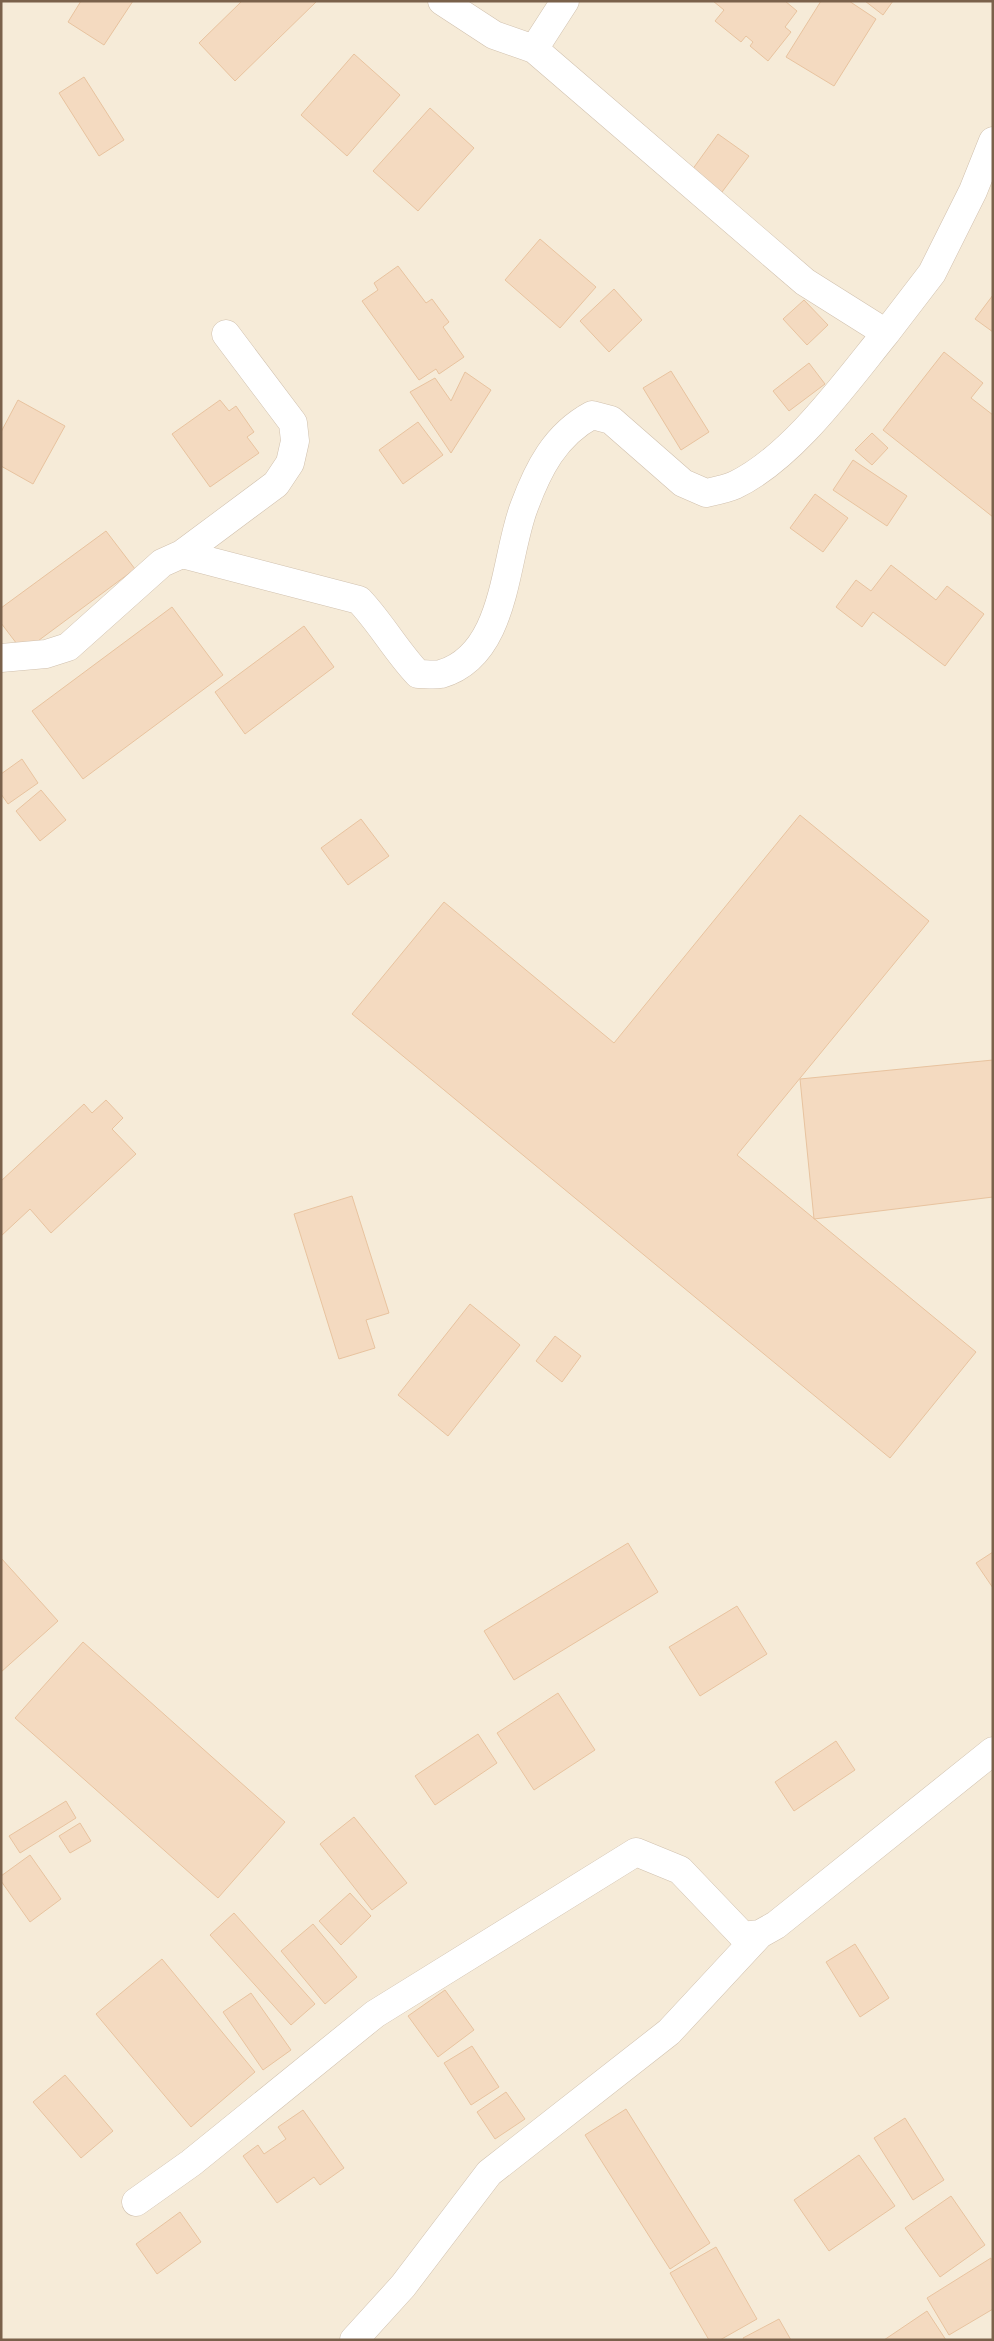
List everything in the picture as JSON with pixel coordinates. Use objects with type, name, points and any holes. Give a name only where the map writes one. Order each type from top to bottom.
[{"type":"street","points":[[442,1],[494,34],[534,49],[805,282],[886,333]]},
{"type":"street","points":[[534,49],[565,1]]},
{"type":"street","points":[[182,554],[359,600],[373,615],[403,658],[418,674],[440,674],[463,662],[483,641],[495,620],[523,508],[551,449],[574,425],[592,415],[611,420],[683,483],[706,493],[735,485],[766,465],[814,422],[932,273],[974,191],[993,141]]},
{"type":"street","points":[[1,658],[46,654],[68,647],[162,563],[182,554],[276,484],[290,463],[295,441],[293,423],[226,334]]},
{"type":"street","points":[[354,2340],[403,2286],[490,2174],[669,2032],[760,1934],[776,1925],[993,1751]]},
{"type":"street","points":[[136,2202],[191,2163],[375,2014],[636,1852],[680,1870],[743,1936],[760,1934]]},
{"type":"shaded area","points":[[1,1],[993,1],[993,2340],[1,2340]]},
{"type":"building","points":[[81,1],[133,1],[104,45],[68,22]]},
{"type":"building","points":[[242,1],[317,1],[235,81],[199,43]]},
{"type":"building","points":[[713,1],[785,1],[797,11],[785,27],[791,32],[768,61],[750,46],[753,42],[746,36],[741,42],[715,21],[724,10]]},
{"type":"building","points":[[821,1],[849,1],[876,19],[834,86],[786,57]]},
{"type":"building","points":[[865,1],[893,1],[883,15]]},
{"type":"building","points":[[354,54],[400,95],[347,156],[301,115]]},
{"type":"building","points":[[84,77],[124,140],[99,156],[59,93]]},
{"type":"building","points":[[430,108],[474,148],[418,211],[373,171]]},
{"type":"building","points":[[718,134],[749,156],[722,192],[692,170]]},
{"type":"building","points":[[540,239],[596,287],[560,328],[505,280]]},
{"type":"building","points":[[398,266],[426,303],[432,299],[449,322],[443,327],[464,357],[439,374],[436,369],[419,380],[362,301],[378,290],[374,283]]},
{"type":"building","points":[[614,289],[642,320],[609,352],[580,321]]},
{"type":"building","points":[[993,295],[993,332],[975,319]]},
{"type":"building","points":[[804,300],[828,325],[807,345],[783,319]]},
{"type":"building","points":[[944,352],[983,383],[971,398],[993,415],[993,517],[883,430]]},
{"type":"building","points":[[809,363],[825,384],[789,411],[773,391]]},
{"type":"building","points":[[671,371],[709,432],[681,450],[643,388]]},
{"type":"building","points":[[465,372],[491,390],[451,453],[410,392],[435,378],[451,401]]},
{"type":"building","points":[[18,400],[65,426],[33,484],[1,466],[1,432]]},
{"type":"building","points":[[220,400],[229,411],[236,406],[254,432],[247,437],[259,453],[210,487],[172,434]]},
{"type":"building","points":[[418,422],[443,455],[403,484],[379,450]]},
{"type":"building","points":[[872,433],[888,448],[872,465],[855,450]]},
{"type":"building","points":[[853,460],[907,496],[887,526],[833,490]]},
{"type":"building","points":[[815,494],[848,518],[823,552],[790,528]]},
{"type":"building","points":[[106,531],[135,569],[23,652],[1,623],[1,608]]},
{"type":"building","points":[[891,565],[936,600],[947,586],[984,614],[945,666],[873,612],[862,627],[836,607],[856,580],[871,591]]},
{"type":"building","points":[[172,607],[223,675],[83,779],[32,711]]},
{"type":"building","points":[[304,626],[334,667],[245,734],[215,692]]},
{"type":"building","points":[[22,759],[38,783],[8,804],[1,794],[1,774]]},
{"type":"building","points":[[41,790],[66,820],[40,841],[16,811]]},
{"type":"building","points":[[800,815],[929,921],[737,1155],[976,1352],[890,1458],[352,1014],[444,902],[614,1043]]},
{"type":"building","points":[[361,819],[389,856],[348,885],[321,848]]},
{"type":"building","points":[[993,1060],[993,1197],[814,1219],[800,1079]]},
{"type":"building","points":[[106,1100],[123,1118],[112,1129],[136,1154],[51,1233],[30,1209],[1,1236],[1,1181],[84,1104],[92,1113]]},
{"type":"building","points":[[352,1196],[389,1313],[366,1320],[375,1348],[339,1359],[294,1214]]},
{"type":"building","points":[[470,1304],[520,1345],[448,1436],[398,1395]]},
{"type":"building","points":[[555,1336],[581,1356],[562,1382],[536,1361]]},
{"type":"building","points":[[628,1543],[658,1592],[514,1680],[484,1631]]},
{"type":"building","points":[[993,1552],[993,1588],[976,1563]]},
{"type":"building","points":[[1,1558],[58,1621],[1,1672]]},
{"type":"building","points":[[737,1606],[767,1654],[700,1696],[669,1647]]},
{"type":"building","points":[[83,1642],[285,1822],[218,1898],[15,1718]]},
{"type":"building","points":[[558,1693],[595,1750],[534,1790],[497,1733]]},
{"type":"building","points":[[478,1734],[497,1763],[435,1805],[415,1776]]},
{"type":"building","points":[[836,1741],[855,1770],[794,1811],[775,1782]]},
{"type":"building","points":[[66,1801],[76,1818],[20,1853],[9,1836]]},
{"type":"building","points":[[354,1817],[407,1883],[372,1910],[320,1844]]},
{"type":"building","points":[[80,1823],[91,1841],[70,1853],[59,1836]]},
{"type":"building","points":[[30,1855],[61,1899],[30,1922],[1,1881],[1,1876]]},
{"type":"building","points":[[350,1893],[371,1916],[341,1945],[319,1921]]},
{"type":"building","points":[[234,1913],[315,2004],[291,2025],[210,1935]]},
{"type":"building","points":[[313,1924],[357,1977],[325,2004],[281,1951]]},
{"type":"building","points":[[855,1944],[889,1998],[860,2017],[826,1962]]},
{"type":"building","points":[[162,1959],[255,2072],[191,2127],[96,2014]]},
{"type":"building","points":[[445,1990],[474,2030],[438,2057],[408,2016]]},
{"type":"building","points":[[251,1993],[291,2050],[263,2070],[223,2012]]},
{"type":"building","points":[[472,2046],[499,2087],[471,2105],[444,2063]]},
{"type":"building","points":[[65,2075],[113,2131],[81,2158],[33,2102]]},
{"type":"building","points":[[506,2092],[525,2119],[495,2139],[477,2112]]},
{"type":"building","points":[[626,2109],[710,2243],[670,2269],[585,2135]]},
{"type":"building","points":[[303,2110],[344,2168],[320,2185],[314,2177],[277,2203],[243,2156],[258,2145],[264,2154],[286,2139],[278,2127]]},
{"type":"building","points":[[905,2118],[944,2180],[913,2200],[874,2138]]},
{"type":"building","points":[[859,2155],[895,2206],[829,2251],[794,2200]]},
{"type":"building","points":[[951,2196],[985,2245],[940,2277],[905,2228]]},
{"type":"building","points":[[180,2212],[201,2242],[157,2274],[136,2244]]},
{"type":"building","points":[[716,2247],[757,2319],[720,2340],[709,2340],[670,2273]]},
{"type":"building","points":[[991,2258],[993,2309],[949,2335],[927,2298]]},
{"type":"building","points":[[927,2311],[946,2340],[884,2340]]},
{"type":"building","points":[[779,2319],[791,2340],[744,2340],[743,2338]]}]
